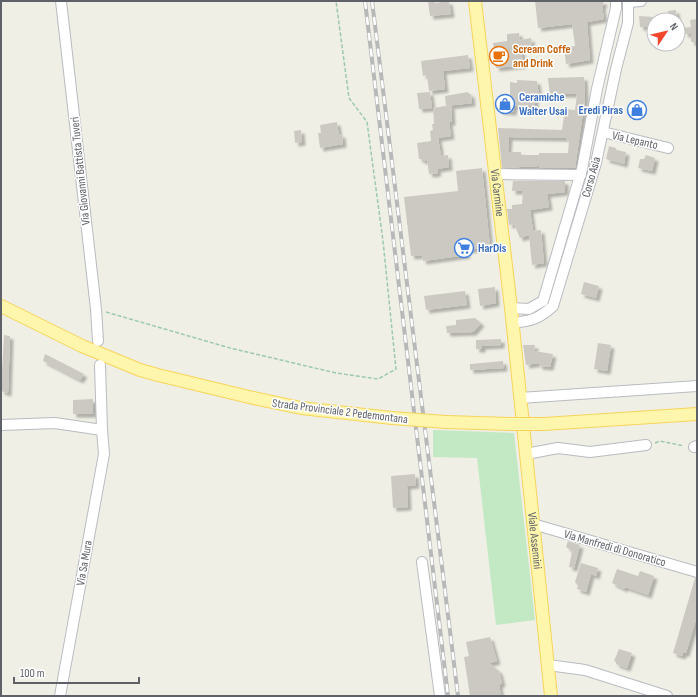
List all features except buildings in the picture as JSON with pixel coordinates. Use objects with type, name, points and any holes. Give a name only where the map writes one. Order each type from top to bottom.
[{"type":"main road","name":"Via Carmine","points":[[475,1],[519,385]]},
{"type":"main road","name":"Strada Provinciale 2 Pedemontana","points":[[1,306],[82,346],[140,370],[249,398],[301,408],[392,418],[446,422],[510,424],[544,424],[697,414]]},
{"type":"main road","name":"Viale Assemini","points":[[519,385],[551,696]]},
{"type":"street","name":"Via Giovanni Battista Tuveri","points":[[61,1],[96,309],[98,341]]},
{"type":"street","name":"Corso Asia","points":[[511,308],[529,309],[543,301],[581,175],[616,8],[616,1]]},
{"type":"street","points":[[628,2],[641,1]]},
{"type":"street","name":"Corso Asia","points":[[512,323],[525,322],[541,317],[553,306],[596,163],[616,69],[628,23],[628,2]]},
{"type":"street","points":[[603,65],[616,69]]},
{"type":"street","name":"Via Lepanto","points":[[603,132],[668,148]]},
{"type":"street","points":[[495,174],[581,175]]},
{"type":"street","name":"Via Sa Mura","points":[[60,696],[104,454],[100,365]]},
{"type":"street","points":[[520,398],[697,386]]},
{"type":"street","points":[[1,425],[55,423],[102,430]]},
{"type":"street","points":[[526,454],[558,448],[590,452],[646,445]]},
{"type":"street","name":"Via Manfredi di Donoratico","points":[[533,524],[697,572]]},
{"type":"street","points":[[422,562],[440,696]]},
{"type":"street","points":[[548,665],[585,670],[667,696]]},
{"type":"path","points":[[96,309],[230,348],[336,373],[378,379],[396,369],[383,242],[367,122],[349,98],[336,1]]},
{"type":"path","points":[[646,445],[660,441],[695,447]]},
{"type":"green space","points":[[433,430],[514,433],[535,620],[496,625],[477,458],[433,457]]},
{"type":"railway","points":[[365,1],[448,696]]},
{"type":"railway","points":[[372,1],[458,696]]},
{"type":"place","name":"Scream Coffe and Drink","points":[[499,56]]},
{"type":"place","name":"Ceramiche Walter Usai","points":[[505,104]]},
{"type":"place","name":"Eredi Piras","points":[[637,110]]},
{"type":"place","name":"HarDis","points":[[464,248]]}]
